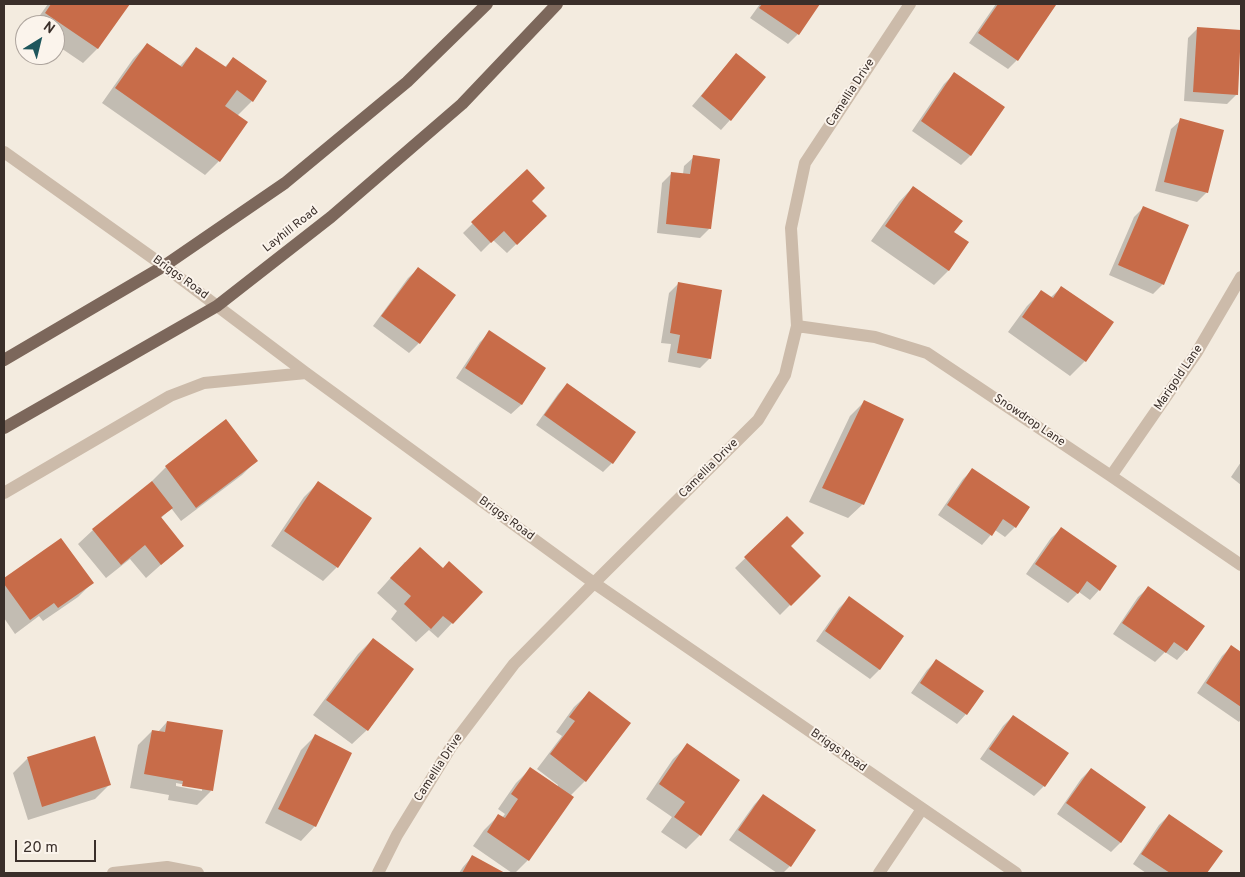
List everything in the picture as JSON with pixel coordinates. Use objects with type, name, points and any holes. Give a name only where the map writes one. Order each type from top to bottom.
[{"type":"main road","points":[[4,360],[164,266],[285,183],[407,82],[487,4]]},
{"type":"main road","name":"Layhill Road","points":[[4,428],[217,306],[331,217],[462,104],[556,4]]},
{"type":"street","name":"Camellia Drive","points":[[378,873],[396,835],[451,747],[514,664],[758,420],[785,375],[797,326],[791,228],[805,163],[910,4]]},
{"type":"street","name":"Briggs Road","points":[[4,152],[164,266],[306,373],[594,583],[1016,873]]},
{"type":"street","name":"Marigold Lane","points":[[1111,476],[1198,352],[1241,277]]},
{"type":"street","name":"Snowdrop Lane","points":[[797,326],[875,337],[927,352],[1241,565]]},
{"type":"street","points":[[4,493],[170,396],[204,383],[306,373]]},
{"type":"street","points":[[879,873],[922,809]]},
{"type":"street","points":[[113,873],[167,867],[198,873]]},
{"type":"building","points":[[51,4],[130,4],[98,49],[65,27],[65,15],[48,15],[45,13]]},
{"type":"building","points":[[762,4],[820,4],[799,35],[759,8]]},
{"type":"building","points":[[998,4],[1056,5],[1018,61],[978,33]]},
{"type":"building","points":[[1197,27],[1241,30],[1238,95],[1193,92]]},
{"type":"building","points":[[147,43],[182,67],[196,47],[226,67],[233,57],[267,81],[253,102],[237,90],[225,106],[248,122],[220,162],[115,88]]},
{"type":"building","points":[[736,53],[766,77],[731,121],[701,96]]},
{"type":"building","points":[[954,72],[1005,107],[971,156],[921,121]]},
{"type":"building","points":[[1180,118],[1224,130],[1208,193],[1164,182]]},
{"type":"building","points":[[693,155],[720,159],[711,229],[666,224],[671,172],[690,174]]},
{"type":"building","points":[[527,169],[545,188],[532,201],[547,216],[517,245],[504,231],[491,243],[471,222]]},
{"type":"building","points":[[913,186],[963,221],[954,232],[969,242],[949,271],[885,226]]},
{"type":"building","points":[[1143,206],[1189,225],[1164,285],[1118,265]]},
{"type":"building","points":[[418,267],[456,295],[420,344],[381,316]]},
{"type":"building","points":[[678,282],[722,290],[711,359],[677,353],[680,335],[670,333]]},
{"type":"building","points":[[1061,286],[1114,322],[1086,362],[1022,317],[1041,290],[1053,298]]},
{"type":"building","points":[[489,330],[546,368],[522,405],[465,368]]},
{"type":"building","points":[[567,383],[636,432],[613,464],[544,415]]},
{"type":"building","points":[[864,400],[904,419],[864,505],[822,488]]},
{"type":"building","points":[[226,419],[258,461],[196,508],[165,466]]},
{"type":"building","points":[[972,468],[1030,507],[1016,528],[1003,519],[992,536],[947,505]]},
{"type":"building","points":[[152,481],[173,508],[161,517],[184,546],[161,565],[145,545],[121,565],[92,529]]},
{"type":"building","points":[[318,481],[372,518],[338,568],[284,531]]},
{"type":"building","points":[[787,516],[804,533],[791,546],[821,576],[791,606],[744,557]]},
{"type":"building","points":[[1061,527],[1117,566],[1100,591],[1087,581],[1078,594],[1035,564]]},
{"type":"building","points":[[61,538],[94,583],[58,608],[54,603],[30,620],[4,584],[4,578]]},
{"type":"building","points":[[420,547],[443,568],[449,561],[483,592],[453,624],[443,616],[431,629],[404,604],[411,596],[390,578]]},
{"type":"building","points":[[1148,586],[1205,626],[1187,651],[1174,642],[1166,653],[1122,623]]},
{"type":"building","points":[[849,596],[904,636],[880,670],[825,631]]},
{"type":"building","points":[[373,638],[414,669],[368,731],[326,700]]},
{"type":"building","points":[[1231,645],[1241,652],[1241,707],[1206,683]]},
{"type":"building","points":[[936,659],[984,691],[967,715],[920,683]]},
{"type":"building","points":[[589,691],[631,723],[586,782],[550,754],[575,721],[569,717]]},
{"type":"building","points":[[1013,715],[1069,753],[1045,787],[989,749]]},
{"type":"building","points":[[167,721],[223,730],[213,791],[182,786],[183,781],[144,774],[152,730],[165,732]]},
{"type":"building","points":[[315,734],[352,753],[316,827],[278,809]]},
{"type":"building","points":[[95,736],[111,785],[42,807],[27,757]]},
{"type":"building","points":[[687,743],[740,780],[701,836],[674,817],[685,802],[659,784]]},
{"type":"building","points":[[530,767],[574,797],[529,861],[487,832],[498,814],[505,818],[518,799],[511,794]]},
{"type":"building","points":[[1091,768],[1146,807],[1121,843],[1066,803]]},
{"type":"building","points":[[763,794],[816,830],[791,867],[738,830]]},
{"type":"building","points":[[1169,814],[1223,851],[1207,873],[1170,873],[1141,854]]},
{"type":"building","points":[[472,855],[505,873],[462,873]]}]
